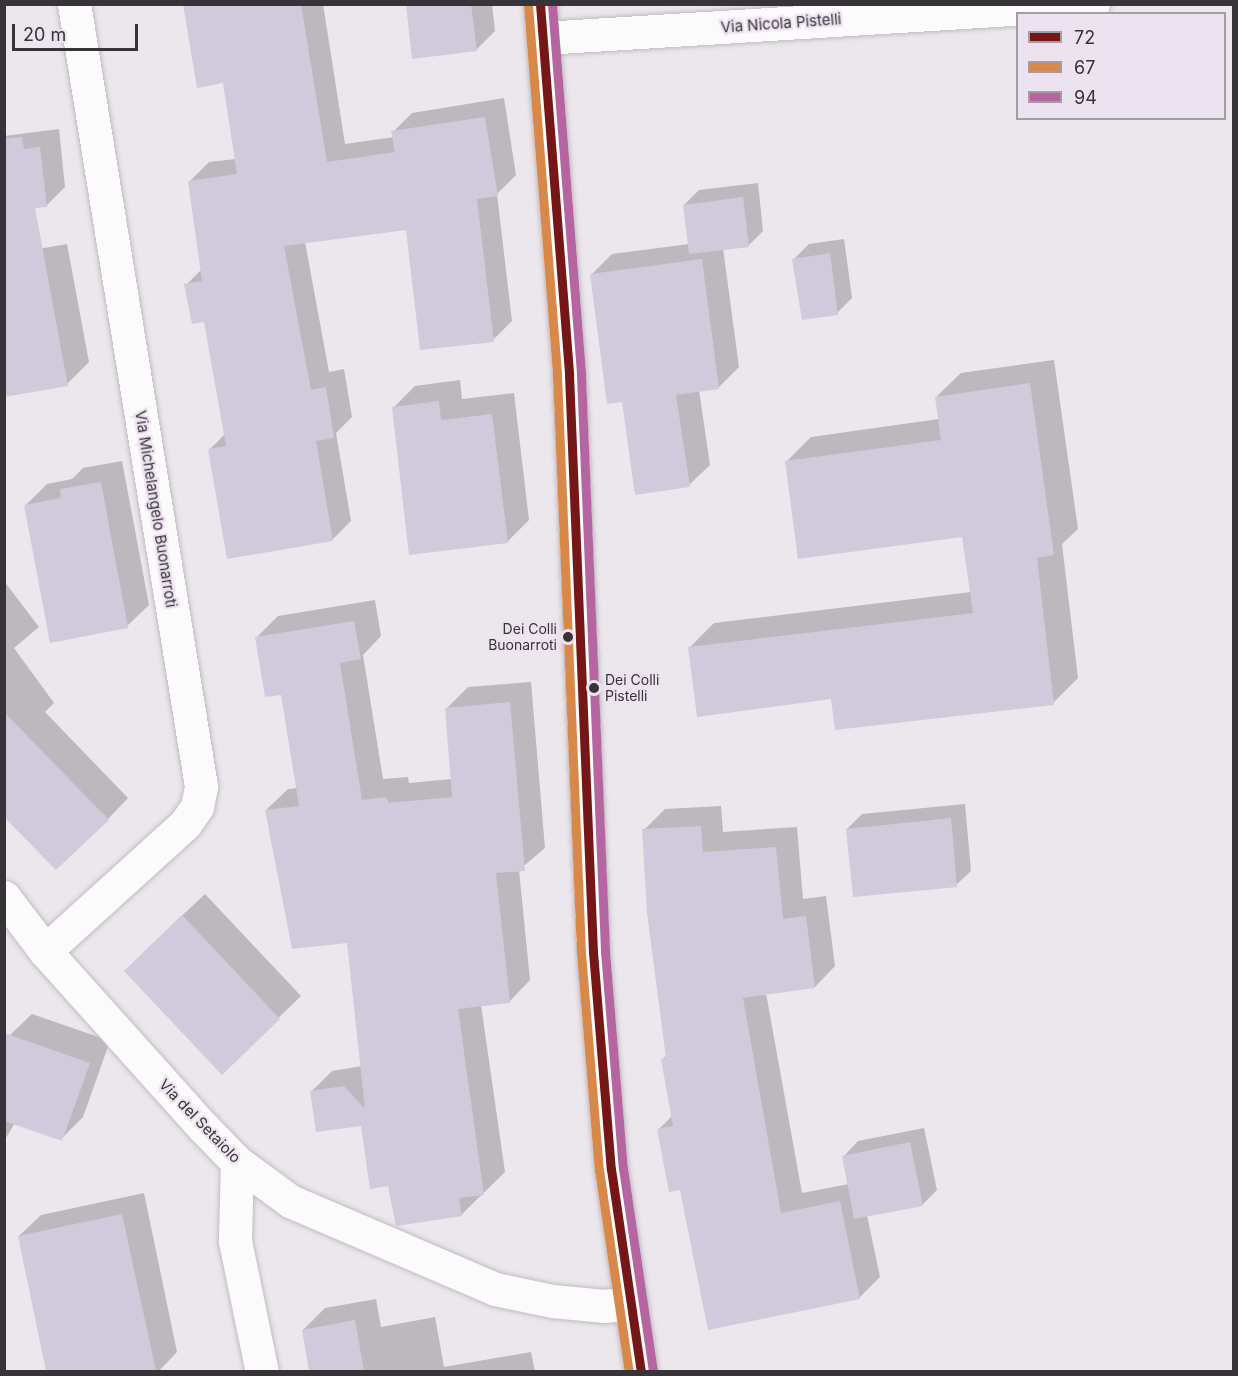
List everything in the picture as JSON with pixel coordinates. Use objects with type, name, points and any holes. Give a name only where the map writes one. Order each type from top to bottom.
[{"type":"street","name":"Via Michelangelo Buonarroti","points":[[45,951],[185,824],[197,807],[201,786],[74,4]]},
{"type":"street","points":[[540,4],[569,375],[593,952],[611,1169],[628,1303],[641,1371]]},
{"type":"street","name":"Via Nicola Pistelli","points":[[543,38],[1093,4]]},
{"type":"street","name":"Via del Setaiolo","points":[[4,897],[45,951],[237,1162],[290,1201],[495,1289],[552,1301],[605,1305],[628,1303]]},
{"type":"street","points":[[237,1162],[235,1241],[262,1371]]},
{"type":"building","points":[[183,4],[301,4],[327,162],[395,152],[391,131],[485,117],[498,196],[477,199],[494,342],[420,350],[406,230],[284,246],[311,390],[326,387],[334,438],[316,441],[333,541],[227,559],[208,449],[226,446],[204,322],[192,324],[184,284],[202,281],[188,181],[237,174],[223,83],[197,88]]},
{"type":"building","points":[[406,4],[471,4],[477,51],[412,59]]},
{"type":"building","points":[[22,137],[24,149],[40,147],[47,207],[35,208],[68,386],[4,397],[4,139]]},
{"type":"building","points":[[743,197],[749,247],[689,254],[683,205]]},
{"type":"building","points":[[830,253],[838,315],[802,320],[792,259]]},
{"type":"building","points":[[702,259],[719,389],[676,395],[690,487],[635,495],[622,402],[607,404],[590,274]]},
{"type":"building","points":[[1030,383],[1054,555],[1037,558],[1054,705],[835,730],[831,699],[697,717],[688,647],[973,613],[962,537],[798,559],[785,461],[941,440],[935,397]]},
{"type":"building","points":[[439,401],[441,420],[492,414],[508,543],[409,555],[392,407]]},
{"type":"building","points":[[101,482],[128,628],[50,643],[24,505],[61,498],[60,489]]},
{"type":"building","points":[[354,621],[361,659],[340,663],[362,800],[387,797],[388,803],[452,797],[445,708],[510,702],[525,871],[496,873],[510,1003],[458,1009],[484,1195],[459,1198],[462,1216],[396,1226],[388,1186],[370,1189],[361,1126],[316,1132],[310,1091],[344,1086],[365,1109],[347,943],[292,949],[265,810],[299,806],[281,695],[265,697],[255,637]]},
{"type":"building","points":[[4,712],[109,820],[56,870],[4,817]]},
{"type":"building","points":[[951,818],[957,887],[853,897],[846,829]]},
{"type":"building","points":[[701,826],[703,852],[776,847],[783,919],[806,916],[815,988],[743,998],[781,1213],[840,1201],[860,1299],[708,1330],[680,1190],[669,1192],[657,1129],[673,1126],[661,1059],[666,1058],[647,913],[642,829]]},
{"type":"building","points":[[182,915],[280,1019],[222,1075],[124,971]]},
{"type":"building","points":[[4,1033],[90,1063],[62,1141],[4,1121]]},
{"type":"building","points":[[910,1142],[923,1206],[854,1219],[842,1156]]},
{"type":"building","points":[[122,1214],[156,1371],[46,1371],[18,1236]]},
{"type":"building","points":[[355,1320],[364,1371],[309,1371],[302,1330]]},
{"type":"transit line","name":"72","points":[[540,4],[569,375],[593,952],[611,1169],[641,1372]]},
{"type":"transit line","name":"94","points":[[552,4],[581,375],[605,951],[623,1168],[653,1370]]},
{"type":"transit line","name":"67","points":[[528,5],[557,376],[581,953],[599,1170],[629,1372]]},
{"type":"place","name":"Dei Colli Buonarroti","points":[[568,637]]},
{"type":"place","name":"Dei Colli Pistelli","points":[[594,688]]}]
